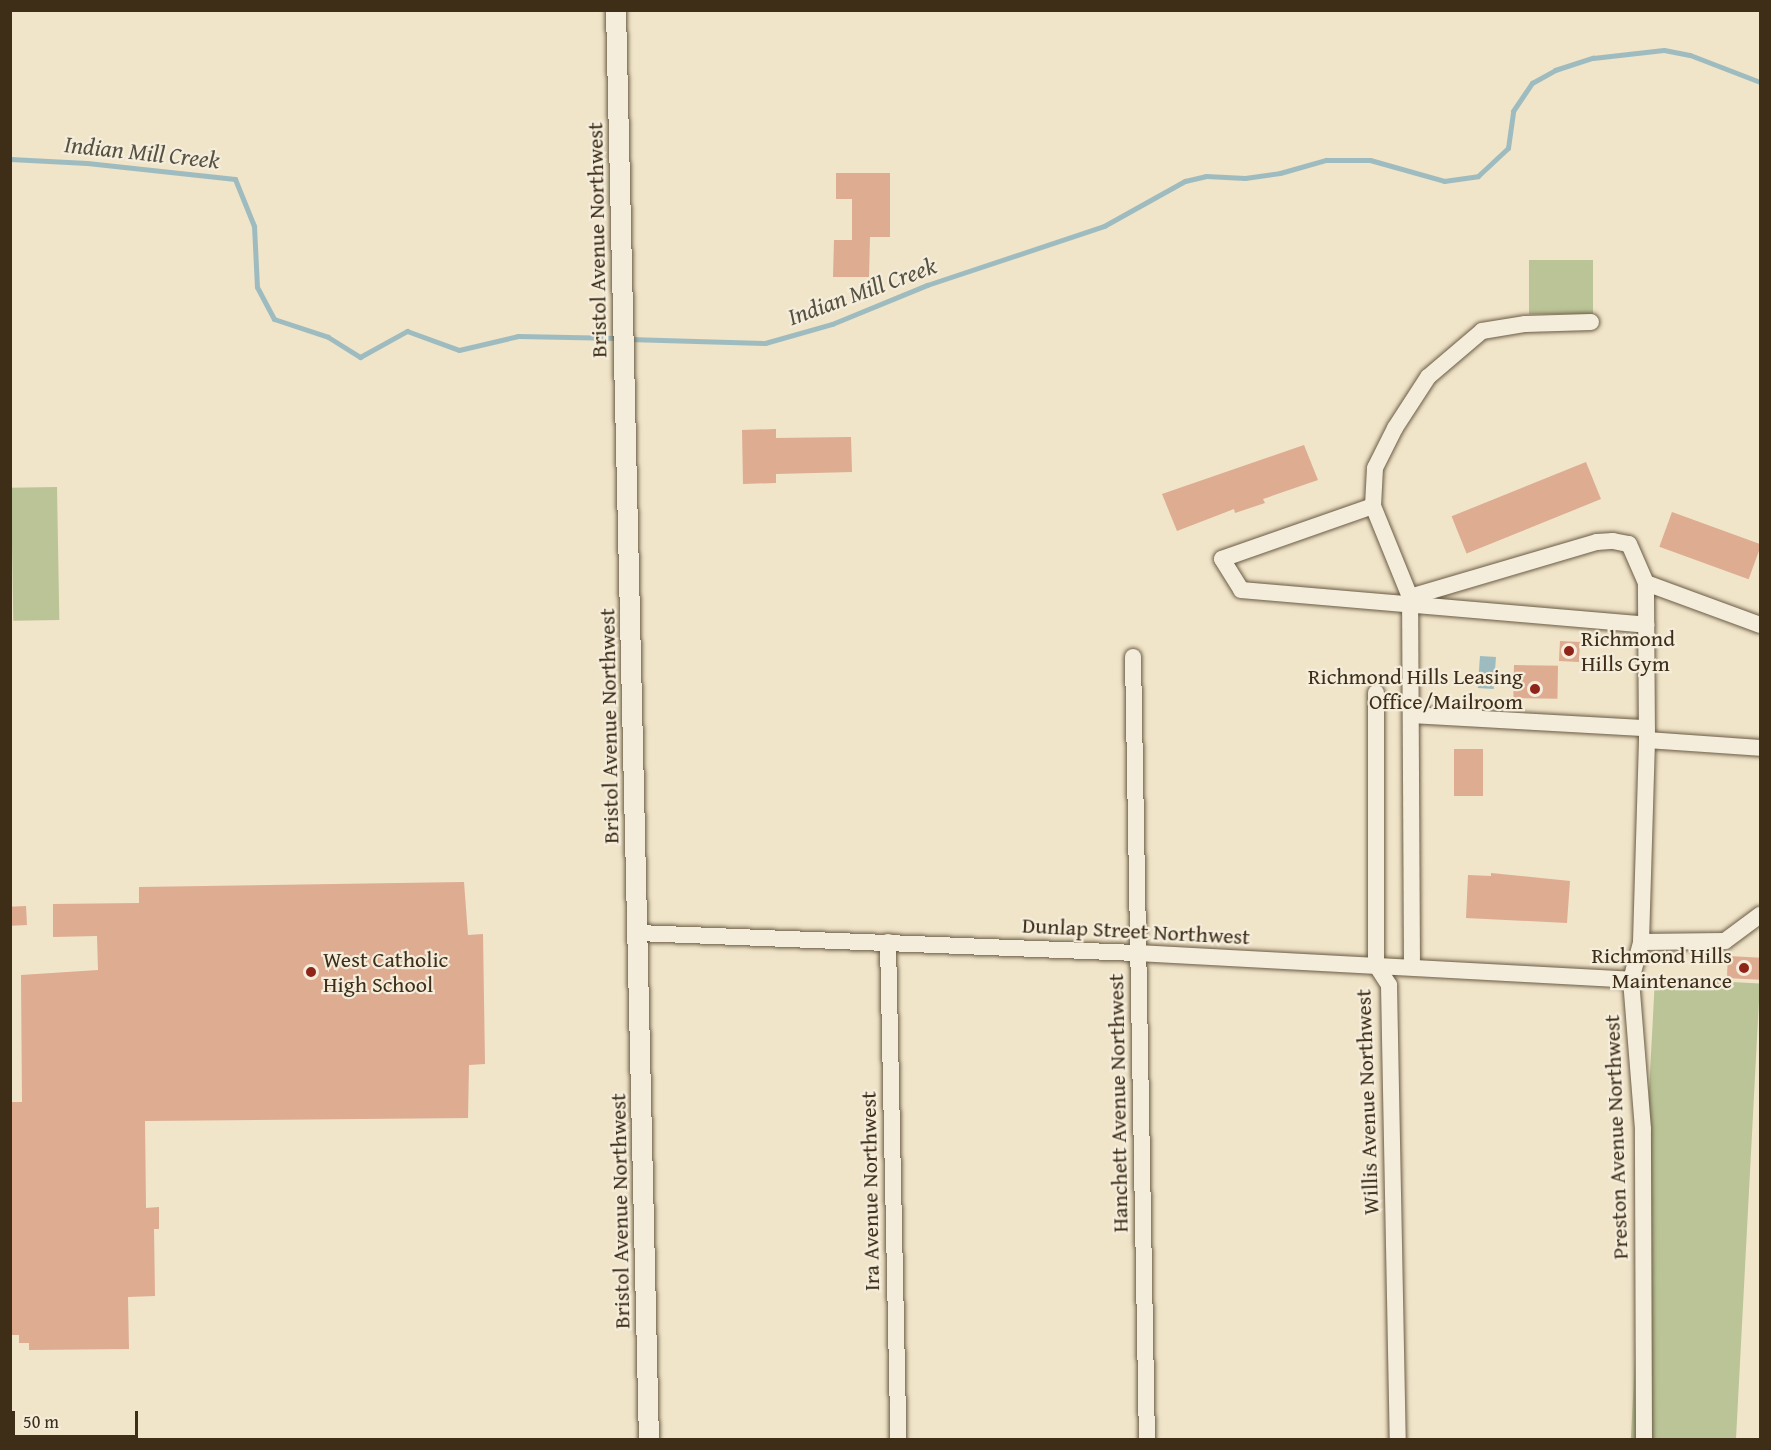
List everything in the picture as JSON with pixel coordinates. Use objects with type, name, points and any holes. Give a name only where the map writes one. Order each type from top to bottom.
[{"type":"street","name":"Bristol Avenue Northwest","points":[[615,10],[649,1440]]},
{"type":"street","points":[[1412,967],[1410,601],[1373,506],[1375,468],[1395,428],[1428,377],[1450,355],[1482,331],[1525,324],[1591,322]]},
{"type":"street","points":[[1373,506],[1222,559],[1240,590],[1410,601],[1646,625]]},
{"type":"street","points":[[1410,601],[1605,542],[1629,544],[1646,582],[1761,626]]},
{"type":"street","name":"Preston Avenue Northwest","points":[[1644,1440],[1643,1129],[1631,980],[1641,942],[1647,734],[1646,582]]},
{"type":"street","name":"Hanchett Avenue Northwest","points":[[1132,657],[1147,1440]]},
{"type":"street","name":"Willis Avenue Northwest","points":[[1376,693],[1376,965],[1389,985],[1398,1440]]},
{"type":"street","points":[[1411,715],[1647,734],[1761,748]]},
{"type":"street","points":[[1641,942],[1725,941],[1761,915]]},
{"type":"street","name":"Dunlap Street Northwest","points":[[638,933],[1137,953],[1631,980]]},
{"type":"street","name":"Ira Avenue Northwest","points":[[888,942],[898,1440]]},
{"type":"green space","points":[[1529,260],[1593,260],[1593,314],[1529,314]]},
{"type":"green space","points":[[57,487],[59,620],[13,621],[11,488]]},
{"type":"green space","points":[[1655,978],[1760,983],[1736,1440],[1631,1438]]},
{"type":"water","points":[[1480,656],[1496,657],[1494,689],[1478,688]]},
{"type":"building","points":[[836,173],[890,173],[890,237],[870,237],[869,277],[833,277],[834,240],[852,240],[852,199],[836,199]]},
{"type":"building","points":[[776,429],[776,438],[851,437],[852,472],[776,474],[776,483],[743,484],[742,430]]},
{"type":"building","points":[[1304,445],[1318,480],[1263,499],[1265,503],[1235,513],[1234,509],[1177,531],[1162,494]]},
{"type":"building","points":[[1586,462],[1601,499],[1467,553],[1452,516]]},
{"type":"building","points":[[1672,512],[1760,544],[1749,579],[1659,547]]},
{"type":"building","name":"Richmond Hills Gym","points":[[1560,641],[1580,642],[1579,662],[1559,661]]},
{"type":"building","name":"Richmond Hills Leasing Office/Mailroom","points":[[1514,665],[1558,666],[1557,699],[1513,698]]},
{"type":"building","points":[[1454,749],[1483,749],[1483,796],[1454,796]]},
{"type":"building","points":[[1491,873],[1570,881],[1567,923],[1466,918],[1468,875],[1491,876]]},
{"type":"building","name":"West Catholic High School","points":[[464,882],[468,935],[483,934],[485,1064],[469,1065],[468,1118],[145,1121],[146,1208],[159,1207],[159,1229],[154,1229],[155,1296],[128,1297],[129,1349],[29,1350],[29,1343],[19,1343],[19,1335],[10,1335],[11,1102],[22,1102],[21,975],[98,970],[97,936],[53,937],[53,904],[139,903],[139,887]]},
{"type":"building","points":[[26,906],[27,925],[11,926],[10,907]]},
{"type":"building","name":"Richmond Hills Maintenance","points":[[1728,956],[1760,958],[1760,980],[1727,978]]},
{"type":"waterway","name":"Indian Mill Creek","points":[[628,339],[765,343],[832,324],[927,285],[1104,226],[1185,181],[1206,176],[1245,178],[1280,173],[1326,160],[1370,160],[1444,181],[1478,176],[1508,148],[1513,111],[1532,83],[1555,70],[1593,58],[1664,50],[1690,55],[1760,82]]},
{"type":"waterway","name":"Indian Mill Creek","points":[[10,159],[87,163],[235,179],[254,226],[257,287],[274,319],[328,337],[360,357],[407,331],[459,350],[518,336],[619,338]]},
{"type":"place","name":"Richmond Hills Gym","points":[[1569,651]]},
{"type":"place","name":"Richmond Hills Leasing Office/Mailroom","points":[[1535,689]]},
{"type":"place","name":"Richmond Hills Maintenance","points":[[1744,968]]},
{"type":"place","name":"West Catholic High School","points":[[311,972]]}]
